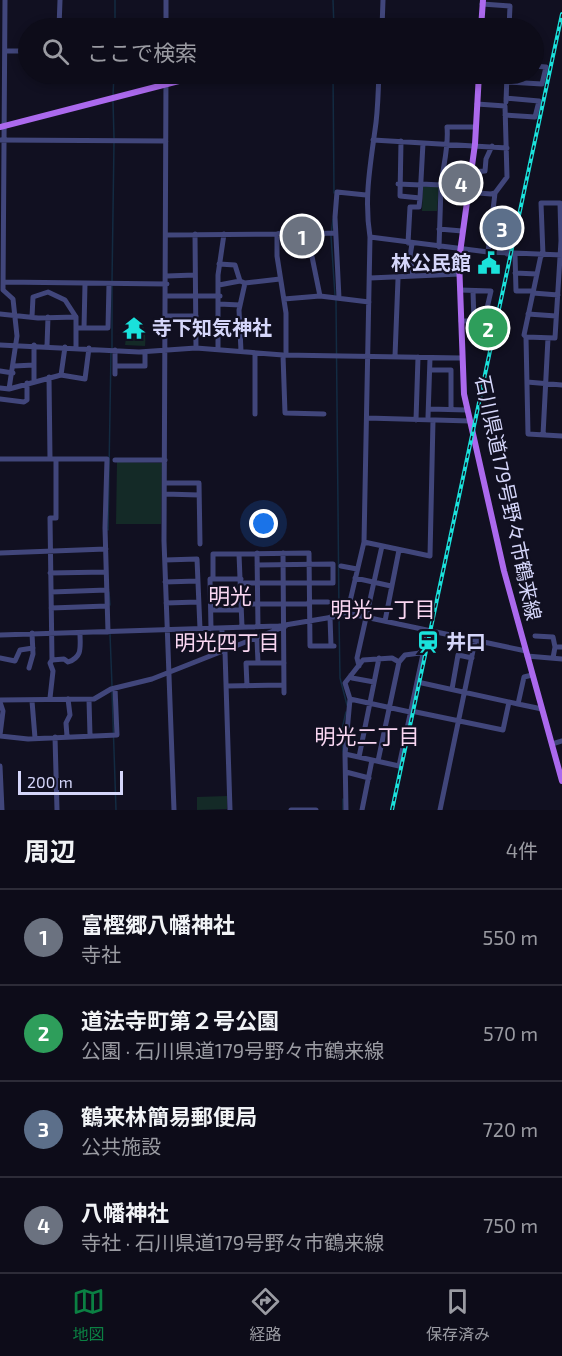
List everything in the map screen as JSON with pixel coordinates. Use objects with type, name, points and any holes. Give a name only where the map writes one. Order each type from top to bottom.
[{"type":"main road","points":[[481,18],[482,2]]},
{"type":"main road","points":[[2,127],[166,84]]},
{"type":"main road","name":"石川県道179号野々市鶴来線","points":[[478,84],[475,144],[459,250],[462,358],[467,410],[504,571],[562,781]]},
{"type":"street","points":[[59,18],[60,0]]},
{"type":"street","points":[[166,0],[166,18]]},
{"type":"street","points":[[382,18],[383,0]]},
{"type":"street","points":[[3,1],[5,51],[2,127],[3,282],[1,290],[13,298],[16,344],[9,388]]},
{"type":"street","points":[[482,2],[510,6],[509,18]]},
{"type":"street","points":[[5,51],[18,51]]},
{"type":"street","points":[[166,84],[165,582],[174,810]]},
{"type":"street","points":[[342,615],[364,542],[370,278],[370,237],[366,195],[378,84]]},
{"type":"street","points":[[488,252],[495,193],[507,177],[505,115],[507,84]]},
{"type":"street","points":[[505,115],[536,117],[539,101],[506,98]]},
{"type":"street","points":[[477,104],[505,106]]},
{"type":"street","points":[[439,247],[441,188],[448,144],[447,127],[476,127]]},
{"type":"street","points":[[2,140],[166,141]]},
{"type":"street","points":[[373,140],[475,144],[507,148]]},
{"type":"street","points":[[401,141],[398,184],[400,196],[420,198]]},
{"type":"street","points":[[413,276],[410,256],[410,207],[419,207],[423,143]]},
{"type":"street","points":[[470,172],[484,171],[492,146]]},
{"type":"street","points":[[473,157],[486,159]]},
{"type":"street","points":[[398,184],[495,193]]},
{"type":"street","points":[[336,298],[333,233],[337,192],[366,195]]},
{"type":"street","points":[[528,434],[526,337],[524,335],[542,255],[541,203],[560,203],[561,255],[555,338]]},
{"type":"street","points":[[507,254],[511,225]]},
{"type":"street","points":[[167,235],[277,234],[303,228],[308,234],[320,296]]},
{"type":"street","points":[[439,229],[462,231]]},
{"type":"street","points":[[308,234],[333,233]]},
{"type":"street","points":[[195,234],[196,348]]},
{"type":"street","points":[[219,349],[219,264],[224,234]]},
{"type":"street","points":[[277,234],[280,279],[284,298],[285,413],[324,414]]},
{"type":"street","points":[[370,237],[459,250],[561,255]]},
{"type":"street","points":[[515,254],[516,291],[558,295]]},
{"type":"street","points":[[219,264],[235,265],[243,282],[240,305],[242,351]]},
{"type":"street","points":[[515,273],[537,274]]},
{"type":"street","points":[[370,278],[398,279],[459,274]]},
{"type":"street","points":[[167,276],[195,275]]},
{"type":"street","points":[[219,285],[280,279]]},
{"type":"street","points":[[395,356],[398,279]]},
{"type":"street","points":[[3,282],[167,284]]},
{"type":"street","points":[[55,283],[55,295]]},
{"type":"street","points":[[84,328],[85,284]]},
{"type":"street","points":[[76,328],[108,328],[111,284]]},
{"type":"street","points":[[460,290],[491,291],[484,321],[461,321]]},
{"type":"street","points":[[473,291],[474,321]]},
{"type":"street","points":[[32,317],[33,297],[48,292],[65,300],[76,317],[76,347]]},
{"type":"street","points":[[167,296],[220,296]]},
{"type":"street","points":[[284,298],[320,296],[369,302]]},
{"type":"street","points":[[219,304],[240,305]]},
{"type":"street","points":[[0,314],[76,317]]},
{"type":"street","points":[[528,314],[556,316]]},
{"type":"street","points":[[167,316],[196,316]]},
{"type":"street","points":[[47,346],[48,317]]},
{"type":"street","points":[[526,337],[562,338]]},
{"type":"street","points":[[543,435],[548,338]]},
{"type":"street","points":[[0,345],[145,352],[196,348],[255,353],[462,358]]},
{"type":"street","points":[[34,345],[34,381]]},
{"type":"street","points":[[61,375],[65,347]]},
{"type":"street","points":[[0,388],[9,388],[61,375],[85,379],[89,348]]},
{"type":"street","points":[[112,350],[115,374]]},
{"type":"street","points":[[115,366],[145,366],[145,352]]},
{"type":"street","points":[[255,353],[255,414]]},
{"type":"street","points":[[416,420],[418,357]]},
{"type":"street","points":[[364,542],[430,556],[430,358]]},
{"type":"street","points":[[14,366],[34,365]]},
{"type":"street","points":[[430,370],[452,370],[451,409]]},
{"type":"street","points":[[0,371],[13,373]]},
{"type":"street","points":[[49,377],[56,518],[50,519],[52,633],[50,698]]},
{"type":"street","points":[[527,382],[562,385]]},
{"type":"street","points":[[0,399],[24,402],[27,400],[27,383]]},
{"type":"street","points":[[429,409],[467,410]]},
{"type":"street","points":[[367,418],[416,420],[430,418],[470,421]]},
{"type":"street","points":[[518,434],[562,436]]},
{"type":"street","points":[[0,459],[107,459],[105,549],[109,632]]},
{"type":"street","points":[[115,460],[165,460]]},
{"type":"street","points":[[165,483],[199,483],[200,544]]},
{"type":"street","points":[[165,494],[199,495]]},
{"type":"street","points":[[358,666],[357,658],[381,546]]},
{"type":"street","points":[[0,553],[105,549]]},
{"type":"street","points":[[385,621],[399,550]]},
{"type":"street","points":[[257,553],[258,627]]},
{"type":"street","points":[[283,553],[284,693]]},
{"type":"street","points":[[211,629],[210,579],[213,579],[213,554],[309,553],[310,646],[332,646],[330,617]]},
{"type":"street","points":[[239,554],[242,581],[242,627]]},
{"type":"street","points":[[165,560],[197,559],[200,629]]},
{"type":"street","points":[[213,579],[257,583],[333,583],[333,564],[257,565]]},
{"type":"street","points":[[341,566],[357,569]]},
{"type":"street","points":[[50,573],[106,572]]},
{"type":"street","points":[[355,578],[391,586]]},
{"type":"street","points":[[165,582],[197,581]]},
{"type":"street","points":[[51,592],[107,591]]},
{"type":"street","points":[[211,595],[241,594]]},
{"type":"street","points":[[166,603],[198,602]]},
{"type":"street","points":[[211,610],[258,604],[327,602]]},
{"type":"street","points":[[51,608],[108,606]]},
{"type":"street","points":[[0,635],[285,626],[342,615],[365,617],[526,654],[562,659]]},
{"type":"street","points":[[113,688],[114,735],[35,738],[0,736],[3,711],[0,701],[50,698],[89,700],[113,688],[169,673],[285,626]]},
{"type":"street","points":[[222,628],[230,810]]},
{"type":"street","points":[[345,754],[399,766],[413,712],[425,630]]},
{"type":"street","points":[[29,668],[33,648],[32,633]]},
{"type":"street","points":[[52,660],[64,659],[68,662],[77,659],[80,655],[80,633]]},
{"type":"street","points":[[535,636],[553,638],[555,646],[553,658]]},
{"type":"street","points":[[257,639],[258,663]]},
{"type":"street","points":[[440,810],[475,641]]},
{"type":"street","points":[[555,646],[562,647]]},
{"type":"street","points":[[0,658],[15,661],[20,650],[33,648]]},
{"type":"street","points":[[362,810],[399,662],[405,656],[420,653]]},
{"type":"street","points":[[452,689],[458,655],[472,658]]},
{"type":"street","points":[[359,757],[379,658]]},
{"type":"street","points":[[346,810],[345,754],[350,699],[345,683],[363,660],[392,658],[399,662]]},
{"type":"street","points":[[247,686],[246,663],[284,663]]},
{"type":"street","points":[[351,675],[352,678],[374,682]]},
{"type":"street","points":[[518,704],[524,677],[532,675]]},
{"type":"street","points":[[422,682],[542,709]]},
{"type":"street","points":[[226,686],[283,685]]},
{"type":"street","points":[[67,736],[66,723],[70,715],[68,699]]},
{"type":"street","points":[[350,699],[503,730],[510,702]]},
{"type":"street","points":[[32,700],[35,738]]},
{"type":"street","points":[[89,700],[90,735]]},
{"type":"street","points":[[56,737],[57,810]]},
{"type":"street","points":[[552,744],[562,741]]},
{"type":"street","points":[[0,766],[2,810]]},
{"type":"street","points":[[346,772],[369,778]]},
{"type":"street","points":[[291,810],[316,810]]},
{"type":"green space","points":[[423,186],[439,187],[437,211],[422,211]]},
{"type":"green space","points":[[138,317],[144,331],[145,346],[125,345],[129,318]]},
{"type":"green space","points":[[117,462],[162,463],[161,524],[116,524]]},
{"type":"green space","points":[[227,796],[227,809],[197,810],[197,797]]},
{"type":"waterway","points":[[115,0],[115,18]]},
{"type":"waterway","points":[[333,0],[334,18]]},
{"type":"waterway","points":[[113,96],[114,84]]},
{"type":"waterway","points":[[333,84],[334,193]]},
{"type":"waterway","points":[[113,101],[114,138]]},
{"type":"waterway","points":[[112,282],[114,142]]},
{"type":"waterway","points":[[333,219],[331,236],[335,295]]},
{"type":"waterway","points":[[112,286],[112,348]]},
{"type":"waterway","points":[[336,300],[339,613]]},
{"type":"waterway","points":[[108,530],[111,352]]},
{"type":"waterway","points":[[109,592],[110,605]]},
{"type":"waterway","points":[[339,617],[340,678],[347,705]]},
{"type":"waterway","points":[[110,634],[112,686]]},
{"type":"waterway","points":[[112,691],[116,810]]},
{"type":"waterway","points":[[343,752],[342,729],[346,712]]},
{"type":"waterway","points":[[343,799],[343,810]]},
{"type":"railway","points":[[392,810],[562,14]]},
{"type":"place","name":"八幡神社","points":[[461,183]]},
{"type":"place","name":"鶴来林簡易郵便局","points":[[502,228]]},
{"type":"place","name":"富樫郷八幡神社","points":[[302,236]]},
{"type":"place","name":"林公民館","points":[[489,263]]},
{"type":"place","name":"寺下知気神社","points":[[134,328]]},
{"type":"place","name":"道法寺町第２号公園","points":[[488,328]]},
{"type":"place","name":"井口","points":[[428,642]]},
{"type":"district","name":"明光","points":[[230,596]]},
{"type":"district","name":"明光一丁目","points":[[383,610]]},
{"type":"district","name":"明光四丁目","points":[[227,643]]},
{"type":"district","name":"明光二丁目","points":[[367,737]]}]
